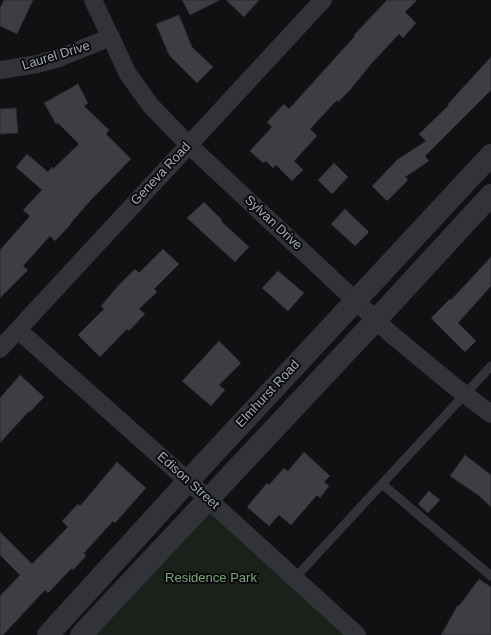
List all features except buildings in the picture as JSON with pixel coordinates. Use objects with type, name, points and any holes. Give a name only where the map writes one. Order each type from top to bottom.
[{"type":"street","name":"Sylvan Drive","points":[[93,0],[125,68],[150,106],[391,334],[465,395],[491,414]]},
{"type":"street","name":"Geneva Road","points":[[0,349],[323,0]]},
{"type":"street","name":"Laurel Drive","points":[[0,70],[18,68],[52,60],[111,37]]},
{"type":"street","name":"Elmhurst Road","points":[[48,635],[355,300],[491,155]]},
{"type":"street","points":[[81,635],[491,195]]},
{"type":"street","name":"Edison Street","points":[[18,330],[188,481],[357,635]]},
{"type":"lane","points":[[294,579],[491,366]]},
{"type":"lane","points":[[382,484],[491,576]]},
{"type":"green space","name":"Residence Park","points":[[208,499],[357,635],[81,635]]}]
